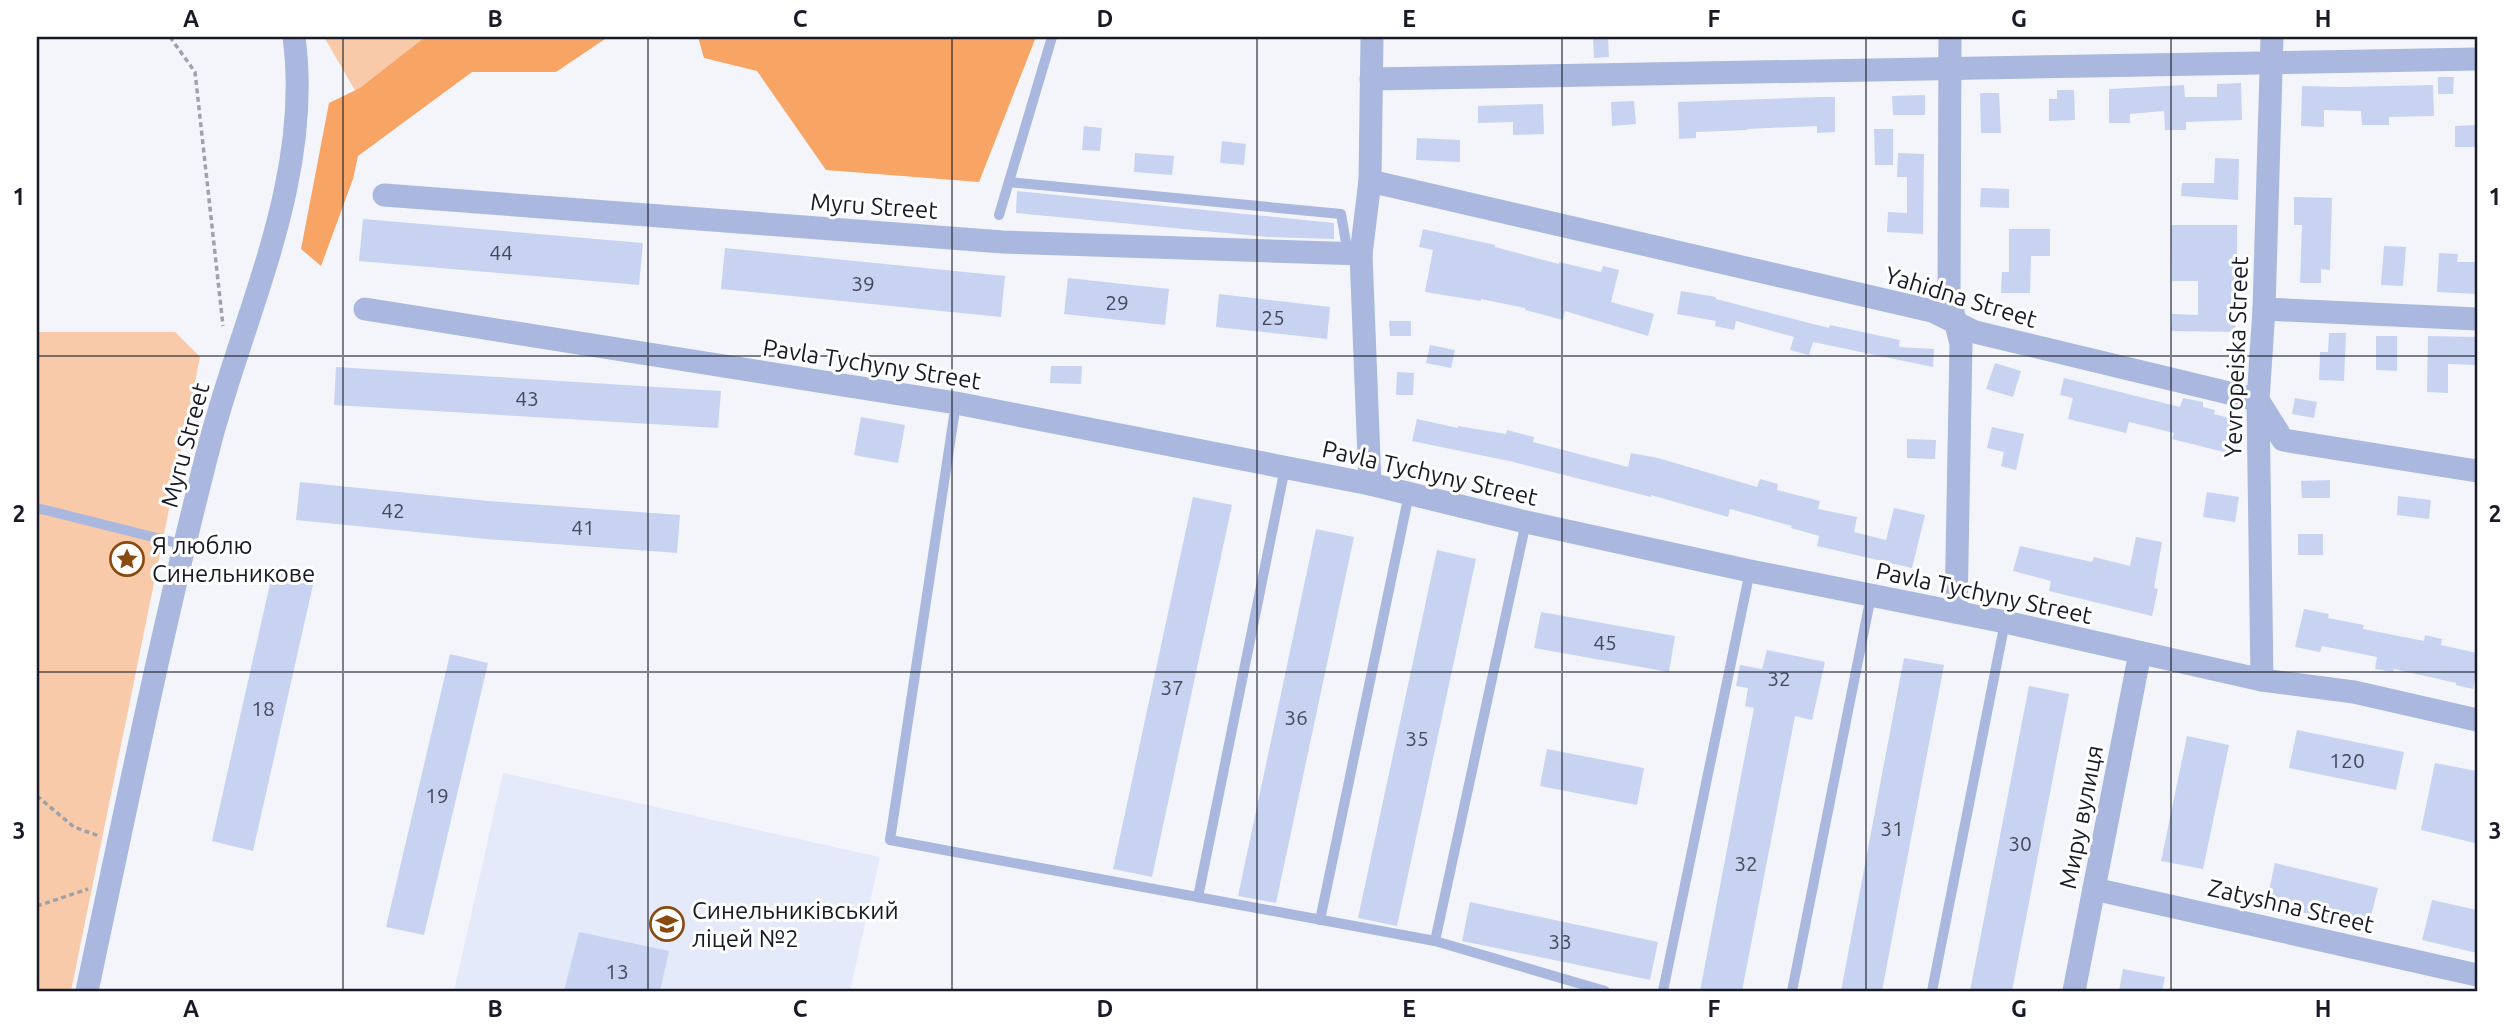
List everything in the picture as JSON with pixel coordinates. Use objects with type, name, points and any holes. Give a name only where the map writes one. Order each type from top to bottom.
[{"type":"street","name":"Myru Street","points":[[87,991],[185,545],[211,440],[265,269],[290,170],[299,89],[294,37]]},
{"type":"street","points":[[1370,484],[1354,254],[1370,181],[1372,37]]},
{"type":"street","points":[[1950,37],[1949,296],[1961,344],[1956,612]]},
{"type":"street","name":"Yevropeiska Street","points":[[2262,680],[2259,400],[2272,37]]},
{"type":"street","points":[[1371,79],[2477,59]]},
{"type":"street","name":"Yahidna Street","points":[[1370,181],[1932,311],[1975,332],[2259,400]]},
{"type":"street","name":"Myru Street","points":[[384,195],[1003,242],[1354,254]]},
{"type":"street","name":"Pavla Tychyny Street","points":[[365,309],[956,403],[1370,484],[1526,522],[1750,571],[2005,622],[2262,680],[2354,691],[2477,720]]},
{"type":"street","points":[[2264,309],[2477,319]]},
{"type":"street","points":[[2259,400],[2283,440],[2477,471]]},
{"type":"street","name":"Миру вулиця","points":[[2074,991],[2140,653]]},
{"type":"street","name":"Zatyshna Street","points":[[2094,889],[2477,975]]},
{"type":"lane","points":[[999,215],[1052,37]]},
{"type":"lane","points":[[1009,183],[1341,214],[1354,254]]},
{"type":"lane","points":[[956,403],[890,840],[1435,941],[1605,991]]},
{"type":"lane","points":[[1198,897],[1284,468]]},
{"type":"lane","points":[[1320,920],[1409,494]]},
{"type":"lane","points":[[37,508],[185,545]]},
{"type":"lane","points":[[1435,941],[1526,522]]},
{"type":"lane","points":[[1663,991],[1750,571]]},
{"type":"lane","points":[[1792,991],[1871,596]]},
{"type":"lane","points":[[1932,991],[2005,622]]},
{"type":"path","points":[[170,37],[195,72],[224,335]]},
{"type":"path","points":[[37,796],[74,827],[118,843]]},
{"type":"path","points":[[37,906],[110,882]]},
{"type":"shaded area","points":[[324,37],[425,37],[356,92]]},
{"type":"shaded area","points":[[425,37],[608,37],[556,72],[472,72],[358,156],[353,179],[321,266],[301,249],[329,103],[360,88]]},
{"type":"shaded area","points":[[698,37],[1036,37],[979,182],[826,170],[757,71],[704,58]]},
{"type":"shaded area","points":[[37,332],[175,332],[200,357],[71,991],[37,991]]},
{"type":"shaded area","name":"Синельниківський ліцей №2","points":[[503,773],[880,857],[850,991],[454,991]]},
{"type":"building","points":[[1593,37],[1608,37],[1609,57],[1594,58]]},
{"type":"building","points":[[2438,77],[2454,77],[2453,94],[2438,94]]},
{"type":"building","points":[[2241,83],[2242,120],[2186,122],[2186,130],[2165,130],[2164,111],[2130,114],[2130,123],[2109,123],[2109,89],[2184,85],[2185,97],[2217,97],[2217,84]]},
{"type":"building","points":[[2433,85],[2434,116],[2389,117],[2389,125],[2362,125],[2361,111],[2324,110],[2324,127],[2301,126],[2302,86]]},
{"type":"building","points":[[2057,90],[2074,90],[2075,120],[2049,121],[2049,99],[2057,99]]},
{"type":"building","points":[[1980,93],[1999,93],[2001,133],[1981,133]]},
{"type":"building","points":[[1925,95],[1925,115],[1893,115],[1892,96]]},
{"type":"building","points":[[1835,97],[1835,132],[1817,133],[1817,126],[1747,129],[1696,132],[1696,138],[1679,139],[1678,102]]},
{"type":"building","points":[[1634,101],[1636,124],[1612,126],[1611,102]]},
{"type":"building","points":[[1543,104],[1544,134],[1513,135],[1513,122],[1478,123],[1478,106]]},
{"type":"building","points":[[2477,125],[2477,147],[2455,147],[2455,126]]},
{"type":"building","points":[[1084,126],[1102,128],[1100,151],[1082,150]]},
{"type":"building","points":[[1874,129],[1893,129],[1893,165],[1875,165]]},
{"type":"building","points":[[1417,138],[1460,140],[1460,162],[1416,160]]},
{"type":"building","points":[[1222,141],[1246,144],[1244,165],[1220,163]]},
{"type":"building","points":[[1135,153],[1174,156],[1172,175],[1134,172]]},
{"type":"building","points":[[1898,153],[1924,154],[1923,234],[1887,232],[1888,212],[1907,213],[1907,177],[1897,177]]},
{"type":"building","points":[[2215,158],[2239,159],[2238,200],[2181,196],[2182,183],[2214,183]]},
{"type":"building","points":[[1981,188],[2009,189],[2009,208],[1980,207]]},
{"type":"building","points":[[1017,191],[1334,223],[1334,239],[1268,237],[1016,213]]},
{"type":"building","points":[[2294,197],[2332,198],[2330,270],[2321,269],[2321,283],[2300,283],[2302,225],[2294,225]]},
{"type":"building","points":[[363,219],[643,243],[639,285],[359,261]]},
{"type":"building","points":[[2171,225],[2237,225],[2235,332],[2171,331],[2172,314],[2198,315],[2198,281],[2172,281]]},
{"type":"building","points":[[1423,229],[1495,245],[1559,264],[1601,272],[1603,266],[1619,270],[1611,302],[1654,314],[1648,336],[1565,311],[1563,320],[1525,308],[1481,299],[1425,292],[1433,250],[1419,247]]},
{"type":"building","points":[[2009,229],[2050,229],[2050,256],[2031,256],[2030,293],[2001,293],[2002,272],[2009,272]]},
{"type":"building","points":[[2384,246],[2406,247],[2403,286],[2381,285]]},
{"type":"building","points":[[725,248],[1005,276],[1001,317],[721,289]]},
{"type":"building","points":[[2439,253],[2458,254],[2457,262],[2477,262],[2477,294],[2437,292]]},
{"type":"building","points":[[1068,278],[1169,289],[1165,325],[1064,314]]},
{"type":"building","points":[[1681,291],[1716,297],[1829,328],[1830,325],[1900,340],[1899,347],[1934,349],[1933,367],[1813,342],[1809,355],[1790,350],[1794,337],[1736,321],[1734,330],[1715,326],[1716,321],[1677,314]]},
{"type":"building","points":[[1219,294],[1330,307],[1327,339],[1216,327]]},
{"type":"building","points":[[1389,321],[1411,321],[1411,336],[1390,336]]},
{"type":"building","points":[[2329,333],[2346,333],[2344,381],[2319,380],[2320,352],[2328,352]]},
{"type":"building","points":[[2376,336],[2397,336],[2397,371],[2376,370]]},
{"type":"building","points":[[2428,336],[2477,337],[2477,365],[2448,364],[2448,393],[2427,392]]},
{"type":"building","points":[[1430,345],[1455,350],[1451,368],[1426,363]]},
{"type":"building","points":[[1995,363],[2021,371],[2013,397],[1986,389]]},
{"type":"building","points":[[1051,366],[1082,366],[1081,384],[1050,383]]},
{"type":"building","points":[[336,367],[721,391],[718,428],[334,405]]},
{"type":"building","points":[[1397,372],[1414,373],[1413,395],[1396,395]]},
{"type":"building","points":[[2064,378],[2180,407],[2183,398],[2203,402],[2203,407],[2215,410],[2214,414],[2244,422],[2236,455],[2172,439],[2174,433],[2129,422],[2126,433],[2068,419],[2073,398],[2060,395]]},
{"type":"building","points":[[2295,398],[2317,402],[2314,418],[2292,414]]},
{"type":"building","points":[[861,417],[905,425],[898,463],[854,455]]},
{"type":"building","points":[[1417,419],[1506,434],[1507,430],[1534,437],[1533,442],[1628,467],[1631,453],[1658,458],[1757,487],[1760,479],[1778,484],[1777,490],[1820,501],[1818,509],[1857,517],[1854,532],[1886,540],[1894,508],[1925,515],[1912,568],[1817,546],[1819,536],[1730,509],[1728,517],[1651,495],[1412,441]]},
{"type":"building","points":[[1992,427],[2024,434],[2016,470],[2001,466],[2004,452],[1987,448]]},
{"type":"building","points":[[1907,439],[1936,440],[1935,459],[1907,458]]},
{"type":"building","points":[[2330,480],[2330,498],[2302,498],[2301,481]]},
{"type":"building","points":[[300,482],[488,501],[680,515],[677,553],[486,539],[296,520]]},
{"type":"building","points":[[2207,492],[2239,497],[2235,522],[2203,517]]},
{"type":"building","points":[[2398,496],[2431,500],[2429,519],[2397,515]]},
{"type":"building","points":[[1193,497],[1232,505],[1152,877],[1113,869]]},
{"type":"building","points":[[1316,529],[1354,537],[1276,903],[1238,896]]},
{"type":"building","points":[[2298,534],[2323,534],[2323,555],[2298,555]]},
{"type":"building","points":[[2136,537],[2162,542],[2154,588],[2158,589],[2152,616],[2049,591],[2051,581],[2013,571],[2020,546],[2092,562],[2094,557],[2130,566]]},
{"type":"building","points":[[1437,550],[1476,559],[1397,926],[1358,918]]},
{"type":"building","points":[[274,566],[315,576],[253,851],[212,841]]},
{"type":"building","points":[[2304,609],[2329,614],[2328,618],[2364,625],[2363,629],[2424,641],[2425,635],[2442,639],[2441,645],[2477,653],[2473,689],[2394,669],[2393,672],[2375,669],[2377,657],[2322,646],[2320,652],[2295,647]]},
{"type":"building","points":[[1541,612],[1675,636],[1669,672],[1534,648]]},
{"type":"building","points":[[1767,650],[1825,662],[1812,720],[1795,716],[1742,991],[1700,991],[1754,708],[1745,706],[1748,688],[1736,686],[1740,665],[1762,669]]},
{"type":"building","points":[[450,654],[488,663],[424,935],[386,927]]},
{"type":"building","points":[[1904,658],[1944,665],[1882,991],[1841,991]]},
{"type":"building","points":[[2029,686],[2069,694],[2012,991],[1970,991]]},
{"type":"building","points":[[2297,730],[2404,752],[2396,790],[2289,768]]},
{"type":"building","points":[[2187,736],[2229,745],[2203,869],[2161,861]]},
{"type":"building","points":[[1547,749],[1644,768],[1637,805],[1540,786]]},
{"type":"building","points":[[2435,763],[2477,771],[2475,843],[2421,830]]},
{"type":"building","points":[[2275,863],[2378,888],[2368,928],[2266,904]]},
{"type":"building","points":[[2432,900],[2477,910],[2477,953],[2422,940]]},
{"type":"building","points":[[1470,902],[1658,942],[1650,980],[1462,941]]},
{"type":"building","points":[[579,932],[669,951],[660,991],[564,991]]},
{"type":"building","points":[[2123,969],[2165,977],[2162,991],[2119,991]]},
{"type":"place","name":"Я люблю Синельникове","points":[[127,559]]},
{"type":"place","name":"Синельниківський ліцей №2","points":[[667,924]]}]
